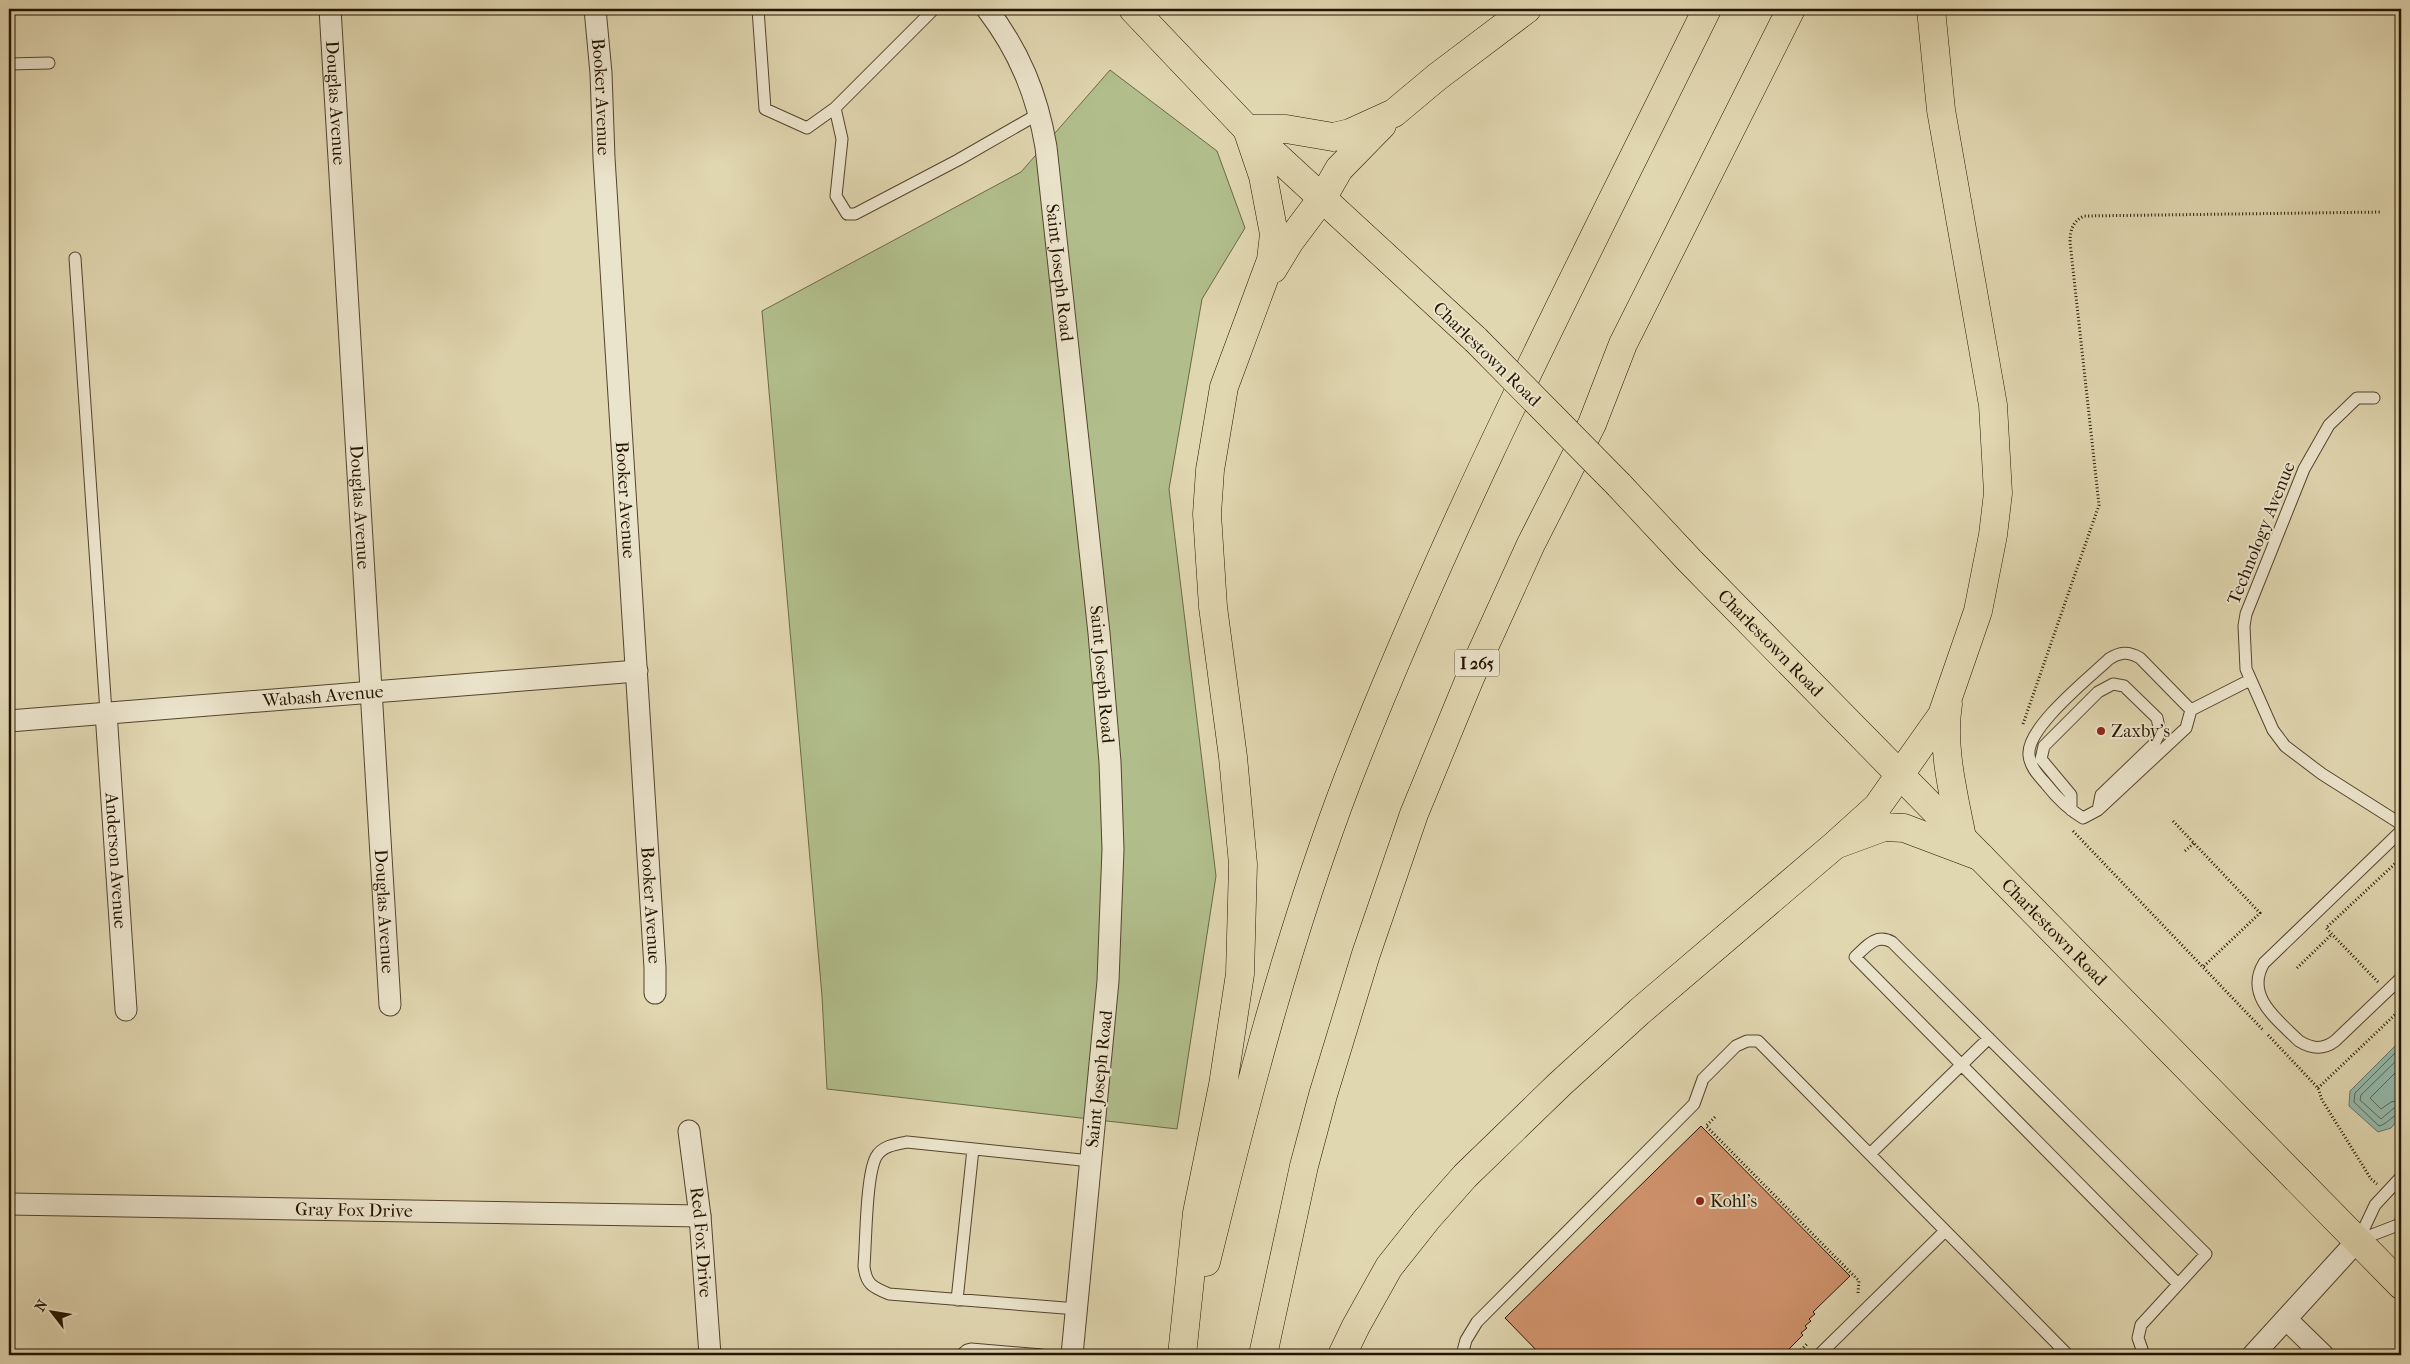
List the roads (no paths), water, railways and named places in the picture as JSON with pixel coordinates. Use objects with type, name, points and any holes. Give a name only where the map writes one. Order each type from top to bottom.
[{"type":"main road","name":"Charlestown Road","points":[[1133,9],[1247,129],[1476,340],[1619,485],[1690,562],[2401,1285]]},
{"type":"main road","points":[[1264,283],[1290,241],[1323,197],[1339,170],[1394,113],[1436,76],[1527,9]]},
{"type":"main road","points":[[1187,1355],[1203,1276],[1235,1141],[1271,1009],[1296,928],[1347,782],[1408,633],[1474,485],[1707,9]]},
{"type":"main road","name":"I 265","points":[[1263,1355],[1304,1166],[1323,1095],[1363,962],[1417,805],[1470,678],[1531,544],[1592,424],[1623,344],[1791,9]]},
{"type":"main road","points":[[1342,1355],[1389,1267],[1427,1219],[1472,1169],[1560,1084],[1639,1012],[1877,807],[1942,715],[1949,699],[1978,611],[1987,575],[1998,494],[1993,405],[1941,110],[1930,9]]},
{"type":"main road","points":[[1182,1355],[1197,1213],[1233,1029],[1240,974],[1243,918],[1243,864],[1209,560],[1207,514],[1210,470],[1224,387],[1264,283],[1271,260],[1274,234],[1263,176],[1247,129],[1286,129],[1333,137],[1350,133],[1394,113]]},
{"type":"main road","points":[[1949,699],[1945,721],[1951,781],[1971,847]]},
{"type":"main road","points":[[1835,844],[1884,827],[1904,828],[1971,847]]},
{"type":"street","name":"Douglas Avenue","points":[[330,9],[390,1005]]},
{"type":"street","name":"Booker Avenue","points":[[595,9],[601,73],[604,158],[655,993]]},
{"type":"street","name":"Saint Joseph Road","points":[[987,9],[1014,50],[1029,80],[1040,113],[1053,212],[1099,633],[1110,762],[1113,849],[1111,936],[1072,1355]]},
{"type":"street","name":"Wabash Avenue","points":[[9,721],[636,671]]},
{"type":"street","name":"Anderson Avenue","points":[[106,712],[126,1010]]},
{"type":"street","name":"Red Fox Drive","points":[[689,1131],[700,1216],[710,1355]]},
{"type":"street","name":"Gray Fox Drive","points":[[9,1204],[700,1216]]},
{"type":"street","points":[[2256,1354],[2358,1241]]},
{"type":"street","points":[[2287,1320],[2322,1355]]},
{"type":"lane","points":[[758,9],[765,109],[807,128],[836,108],[933,9]]},
{"type":"lane","points":[[9,64],[49,63]]},
{"type":"lane","points":[[836,108],[842,139],[836,196],[847,214],[855,214],[958,160],[1040,113]]},
{"type":"lane","points":[[75,258],[106,712]]},
{"type":"lane","name":"Technology Avenue","points":[[2374,398],[2357,398],[2329,425],[2304,469],[2246,614],[2244,643],[2246,668],[2250,680],[2273,730],[2285,746],[2322,774],[2401,824]]},
{"type":"lane","points":[[2191,710],[2140,658],[2126,652],[2118,653],[2109,659],[2047,718],[2033,736],[2029,755],[2032,768],[2056,797],[2083,818],[2098,810],[2186,728],[2191,710],[2250,680]]},
{"type":"lane","points":[[2071,810],[2071,795],[2041,759],[2044,746],[2098,692],[2113,684],[2124,686],[2157,718],[2160,732],[2154,744],[2101,794],[2098,810]]},
{"type":"lane","points":[[2401,831],[2264,963],[2257,978],[2258,992],[2263,1000],[2299,1041],[2314,1048],[2328,1047],[2336,1042],[2401,978]]},
{"type":"lane","points":[[2144,1355],[2138,1338],[2141,1325],[2206,1254],[1892,942],[1881,939],[1871,942],[1855,957],[2178,1284]]},
{"type":"lane","points":[[1870,1154],[1989,1038]]},
{"type":"lane","points":[[1462,1355],[1466,1340],[1477,1322],[1694,1104],[1703,1078],[1736,1046],[1747,1040],[1758,1041],[2068,1355]]},
{"type":"lane","points":[[1077,1310],[889,1294],[875,1289],[866,1279],[864,1266],[870,1183],[876,1157],[889,1146],[907,1142],[1091,1161]]},
{"type":"lane","points":[[957,1300],[973,1149]]},
{"type":"lane","points":[[2358,1241],[2375,1205],[2401,1177]]},
{"type":"lane","points":[[2358,1241],[2398,1225],[2401,1221]]},
{"type":"lane","points":[[1819,1355],[1946,1231]]},
{"type":"lane","points":[[961,1355],[967,1350],[1042,1355]]},
{"type":"water","points":[[2401,1040],[2401,1116],[2391,1128],[2378,1132],[2349,1106],[2350,1091]]},
{"type":"place","name":"Zaxby's","points":[[2101,731]]},
{"type":"place","name":"Kohl's","points":[[1700,1201]]}]
